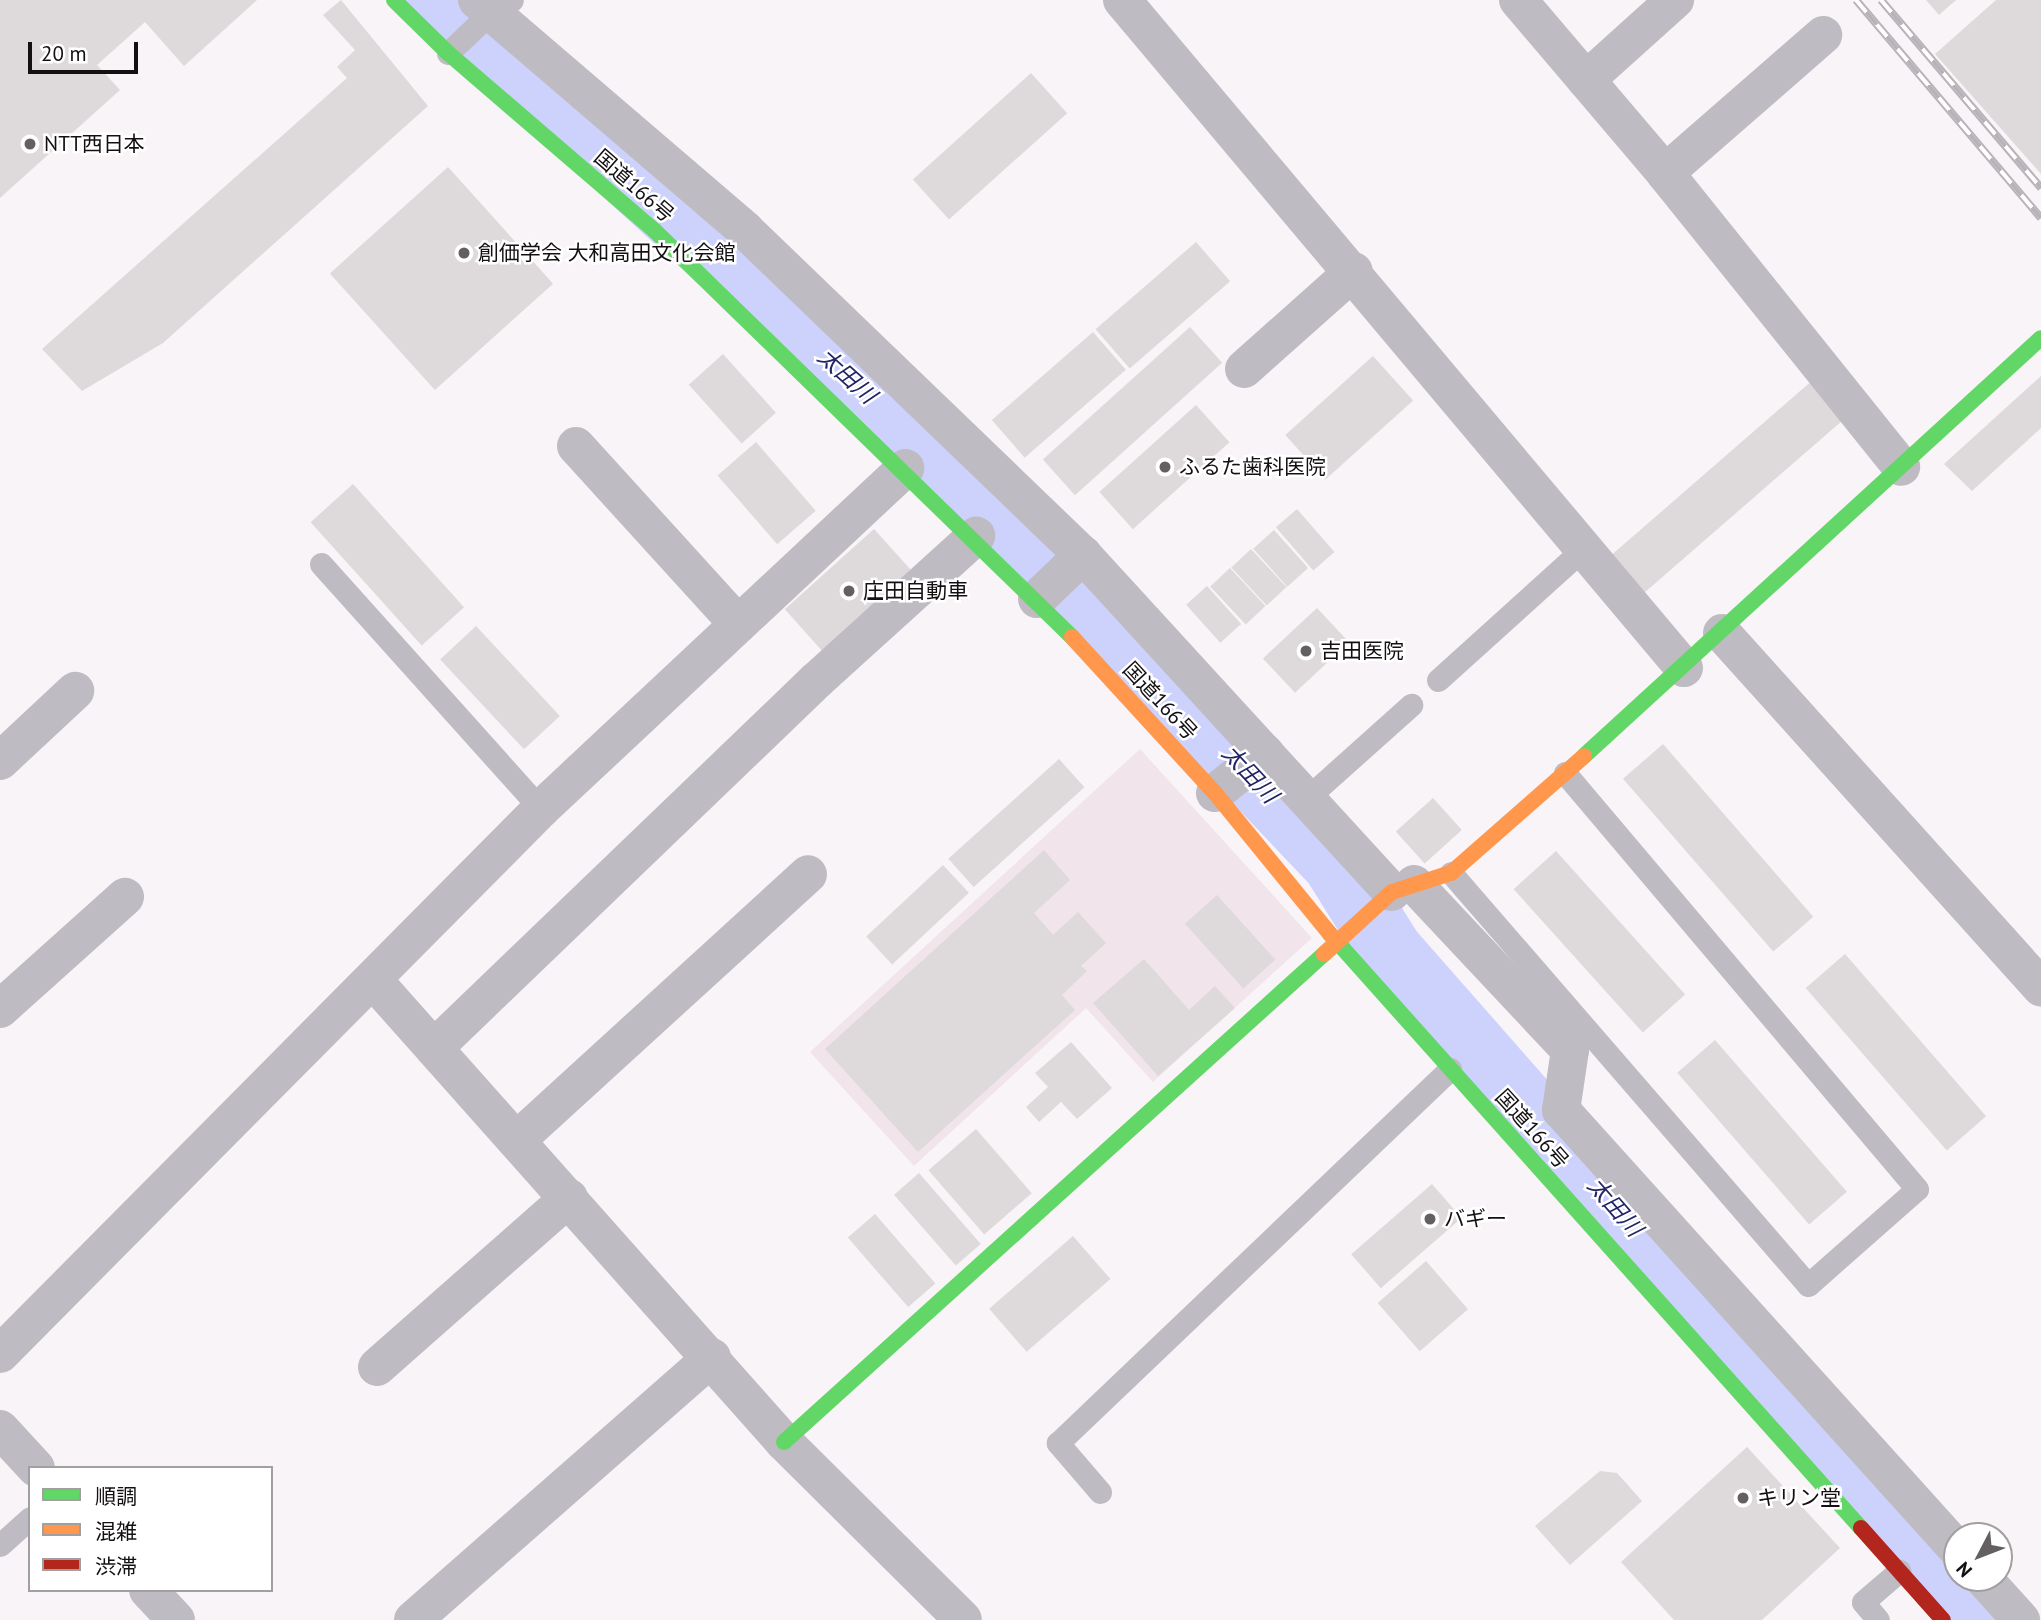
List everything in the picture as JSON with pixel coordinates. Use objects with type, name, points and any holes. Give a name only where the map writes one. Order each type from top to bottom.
[{"type":"main road","name":"国道166号","points":[[394,0],[448,53],[655,231],[976,536],[1061,576],[1242,771],[1336,941],[1943,1620]]},
{"type":"main road","points":[[784,1442],[1349,929],[1397,891],[1451,873],[1684,668],[2041,338]]},
{"type":"street","points":[[1122,0],[1354,271],[1684,668]]},
{"type":"street","points":[[1518,0],[1665,173],[1901,467]]},
{"type":"street","points":[[1586,80],[1675,0]]},
{"type":"street","points":[[493,4],[745,230],[1242,771],[1307,798],[1397,891],[1570,1050],[1561,1110],[1943,1533]]},
{"type":"street","points":[[1665,173],[1823,35]]},
{"type":"street","points":[[1244,369],[1354,271]]},
{"type":"street","points":[[576,446],[738,624]]},
{"type":"street","points":[[0,1354],[374,981],[541,809],[905,468]]},
{"type":"street","points":[[434,1048],[817,680],[976,536]]},
{"type":"street","points":[[1722,633],[2041,988]]},
{"type":"street","points":[[0,761],[75,691]]},
{"type":"street","points":[[517,1140],[808,874]]},
{"type":"street","points":[[0,1009],[125,897]]},
{"type":"street","points":[[374,981],[712,1357],[784,1442],[963,1620]]},
{"type":"street","points":[[377,1367],[569,1198]]},
{"type":"street","points":[[413,1620],[712,1357]]},
{"type":"street","points":[[0,1429],[34,1466]]},
{"type":"street","points":[[150,1592],[176,1620]]},
{"type":"street","points":[[1996,1592],[2021,1620]]},
{"type":"lane","points":[[448,53],[493,4]]},
{"type":"lane","points":[[1438,680],[1583,549]]},
{"type":"lane","points":[[321,564],[541,809]]},
{"type":"lane","points":[[1307,798],[1411,705]]},
{"type":"lane","points":[[1451,873],[1808,1285],[1917,1189],[1564,773]]},
{"type":"lane","points":[[1100,1492],[1058,1443],[1450,1069]]},
{"type":"lane","points":[[0,1545],[28,1520]]},
{"type":"lane","points":[[1878,1620],[1863,1602],[1899,1571]]},
{"type":"shaded area","points":[[1140,749],[1312,938],[1153,1082],[1086,1008],[914,1166],[810,1052]]},
{"type":"building","name":"NTT西日本","points":[[0,0],[257,0],[184,66],[145,22],[97,65],[120,90],[0,198]]},
{"type":"building","points":[[341,0],[428,106],[163,343],[82,391],[42,349],[347,78],[337,67],[355,50],[323,15]]},
{"type":"building","points":[[1926,0],[1956,0],[1939,15]]},
{"type":"building","points":[[1996,0],[2041,0],[2041,174],[1935,54]]},
{"type":"building","points":[[1031,73],[1067,113],[949,220],[913,179]]},
{"type":"building","points":[[448,167],[553,284],[435,390],[330,273]]},
{"type":"building","points":[[1196,242],[1230,281],[1130,369],[1096,329]]},
{"type":"building","points":[[1190,327],[1222,363],[1075,495],[1043,459]]},
{"type":"building","points":[[1093,332],[1126,370],[1025,458],[992,420]]},
{"type":"building","points":[[723,354],[776,413],[742,443],[689,385]]},
{"type":"building","points":[[1373,356],[1413,401],[1325,480],[1285,435]]},
{"type":"building","points":[[2041,376],[2041,428],[1972,491],[1944,464]]},
{"type":"building","points":[[1814,379],[1847,417],[1645,593],[1612,555]]},
{"type":"building","name":"ふるた歯科医院","points":[[1196,405],[1229,442],[1133,529],[1099,492]]},
{"type":"building","points":[[756,442],[816,511],[777,544],[718,475]]},
{"type":"building","points":[[353,484],[464,607],[422,646],[311,522]]},
{"type":"building","points":[[1297,509],[1334,552],[1313,570],[1276,527]]},
{"type":"building","name":"庄田自動車","points":[[874,529],[914,574],[825,654],[785,609]]},
{"type":"building","points":[[1274,530],[1308,568],[1287,587],[1253,549]]},
{"type":"building","points":[[1251,549],[1286,587],[1267,605],[1231,567]]},
{"type":"building","points":[[1230,568],[1265,606],[1246,624],[1210,586]]},
{"type":"building","points":[[1207,586],[1241,624],[1220,643],[1186,605]]},
{"type":"building","name":"吉田医院","points":[[1317,608],[1349,642],[1295,693],[1263,658]]},
{"type":"building","points":[[476,626],[560,716],[524,749],[440,659]]},
{"type":"building","points":[[1663,744],[1813,917],[1773,952],[1623,779]]},
{"type":"building","points":[[1059,759],[1084,787],[974,887],[948,859]]},
{"type":"building","points":[[1433,798],[1462,830],[1425,863],[1396,831]]},
{"type":"building","points":[[1044,850],[1070,880],[1034,913],[1053,935],[1078,912],[1106,943],[1081,966],[1087,971],[1062,995],[1075,1010],[918,1152],[825,1049]]},
{"type":"building","points":[[1556,851],[1685,994],[1643,1033],[1514,889]]},
{"type":"building","points":[[943,865],[969,893],[892,964],[866,937]]},
{"type":"building","points":[[1217,895],[1275,960],[1243,988],[1185,924]]},
{"type":"building","points":[[1845,954],[1986,1116],[1947,1150],[1806,988]]},
{"type":"building","points":[[1144,959],[1189,1010],[1215,986],[1235,1008],[1158,1076],[1093,1003]]},
{"type":"building","points":[[1715,1040],[1847,1192],[1809,1224],[1677,1073]]},
{"type":"building","points":[[1071,1042],[1112,1088],[1077,1119],[1061,1102],[1039,1122],[1026,1107],[1048,1087],[1035,1073]]},
{"type":"building","points":[[976,1129],[1032,1193],[984,1234],[928,1170]]},
{"type":"building","points":[[919,1173],[981,1244],[956,1266],[894,1195]]},
{"type":"building","points":[[1432,1184],[1462,1218],[1381,1288],[1351,1254]]},
{"type":"building","points":[[875,1214],[935,1283],[908,1307],[848,1238]]},
{"type":"building","points":[[1073,1236],[1110,1279],[1027,1352],[989,1309]]},
{"type":"building","points":[[1426,1261],[1468,1309],[1420,1351],[1378,1303]]},
{"type":"building","name":"キリン堂","points":[[1747,1447],[1840,1548],[1762,1620],[1674,1620],[1621,1562]]},
{"type":"building","points":[[1600,1471],[1617,1473],[1642,1501],[1570,1565],[1535,1526]]},
{"type":"waterway","name":"太田川","points":[[437,0],[1037,549],[1335,863],[1390,951],[1732,1340],[1988,1620]]},
{"type":"railway","points":[[1856,0],[2041,218]]},
{"type":"railway","points":[[1881,0],[2041,188]]},
{"type":"traffic: fast","points":[[394,0],[448,53],[655,231],[1072,637]]},
{"type":"traffic: fast","points":[[1584,756],[2041,338]]},
{"type":"traffic: fast","points":[[1330,934],[1861,1528]]},
{"type":"traffic: fast","points":[[784,1442],[1324,954]]},
{"type":"traffic: slow","points":[[1072,637],[1215,793],[1330,934]]},
{"type":"traffic: slow","points":[[1324,954],[1392,892],[1451,873],[1584,756]]},
{"type":"traffic: jam","points":[[1861,1528],[1943,1620]]},
{"type":"place","name":"NTT西日本","points":[[30,144]]},
{"type":"place","name":"創価学会 大和高田文化会館","points":[[464,253]]},
{"type":"place","name":"ふるた歯科医院","points":[[1165,467]]},
{"type":"place","name":"庄田自動車","points":[[849,591]]},
{"type":"place","name":"吉田医院","points":[[1306,651]]},
{"type":"place","name":"バギー","points":[[1430,1219]]},
{"type":"place","name":"キリン堂","points":[[1743,1498]]}]
